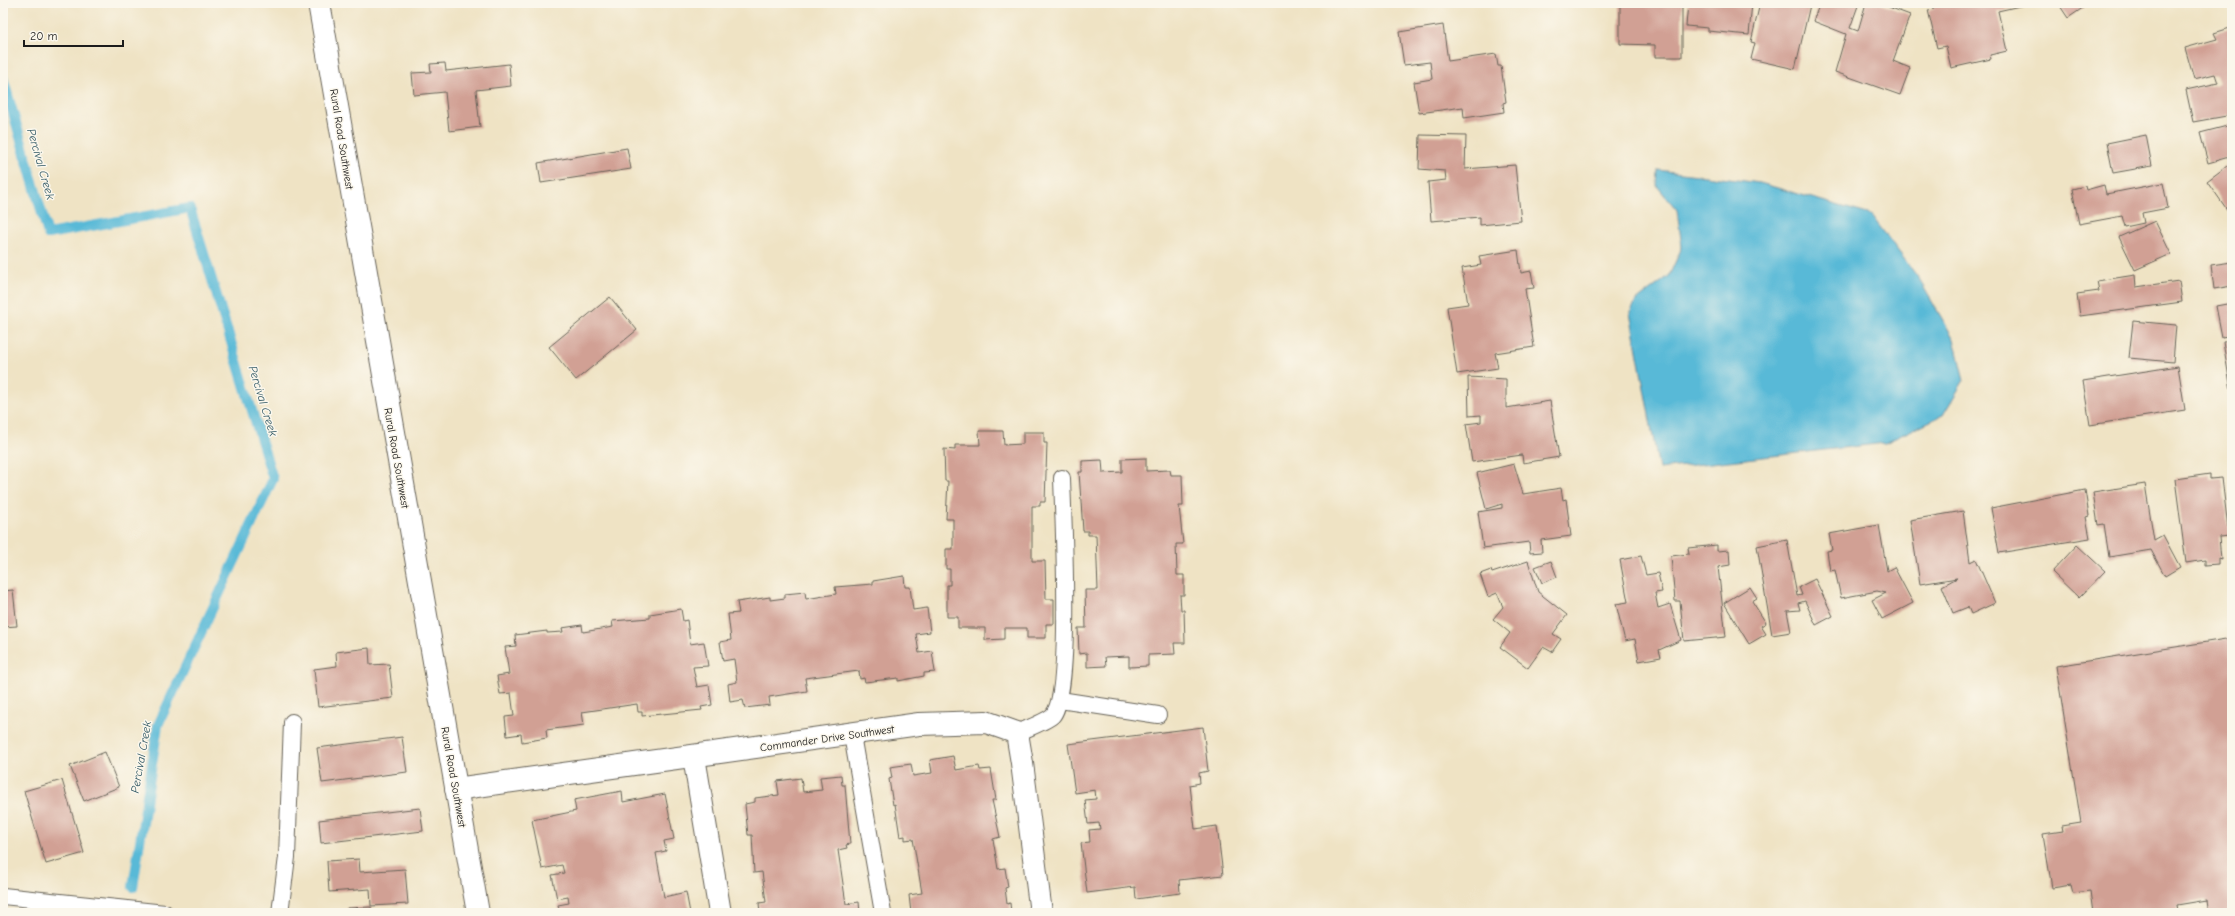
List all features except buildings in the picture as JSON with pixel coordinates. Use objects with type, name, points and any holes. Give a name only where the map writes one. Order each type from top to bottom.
[{"type":"street","name":"Rural Road Southwest","points":[[319,3],[478,913]]},
{"type":"street","name":"Commander Drive Southwest","points":[[456,789],[852,735],[919,724],[986,722],[1017,733]]},
{"type":"street","points":[[1017,733],[1041,913]]},
{"type":"street","points":[[694,757],[720,913]]},
{"type":"lane","points":[[1017,733],[1052,716],[1060,700],[1064,651],[1062,478]]},
{"type":"lane","points":[[1060,700],[1158,715]]},
{"type":"lane","points":[[280,913],[287,850],[292,722]]},
{"type":"lane","points":[[852,735],[884,913]]},
{"type":"lane","points":[[3,896],[165,913]]},
{"type":"water","points":[[1658,170],[1760,183],[1871,215],[1917,276],[1954,339],[1964,380],[1943,415],[1885,443],[1659,469],[1630,313],[1636,301],[1669,276],[1682,247],[1677,210],[1657,186]]},
{"type":"waterway","name":"Percival Creek","points":[[3,78],[48,234],[190,208],[273,479],[158,725],[133,887]]}]
